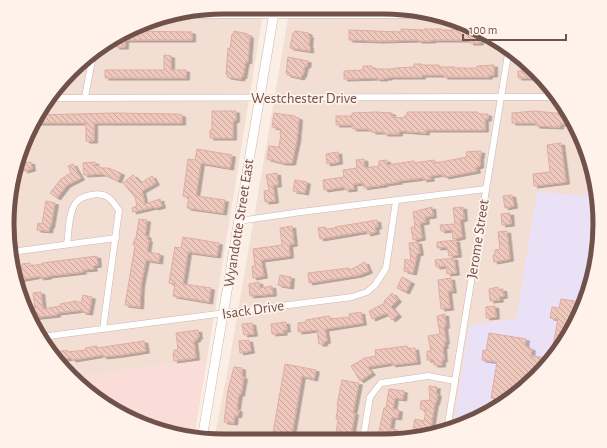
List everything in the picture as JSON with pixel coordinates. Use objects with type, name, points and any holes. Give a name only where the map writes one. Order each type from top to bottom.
[{"type":"street","name":"Wyandotte Street East","points":[[203,433],[274,14]]},
{"type":"street","points":[[375,14],[402,15]]},
{"type":"street","name":"Jerome Street","points":[[448,424],[508,55]]},
{"type":"street","points":[[85,97],[92,61]]},
{"type":"street","name":"Westchester Drive","points":[[56,98],[551,97]]},
{"type":"street","points":[[239,221],[486,189]]},
{"type":"street","points":[[67,244],[71,215],[76,203],[90,194],[102,194],[109,198],[119,210],[103,329]]},
{"type":"street","name":"Isack Drive","points":[[46,336],[352,296],[367,292],[376,285],[386,268],[396,201]]},
{"type":"street","points":[[16,251],[116,238]]},
{"type":"street","points":[[364,434],[370,397],[381,383],[428,376],[455,381]]},
{"type":"shaded area","points":[[210,14],[263,14],[207,359],[80,376],[57,352],[49,341],[25,292],[18,265],[14,238],[14,210],[18,183],[25,156],[49,107],[66,86],[86,66],[107,49],[156,25],[183,18]]},
{"type":"shaded area","points":[[289,14],[397,14],[424,18],[451,25],[500,49],[521,66],[550,96],[565,119],[582,156],[589,183],[593,210],[593,238],[588,271],[526,377],[511,391],[488,406],[451,423],[424,430],[397,434],[215,434],[230,358]]},
{"type":"shaded area","points":[[588,179],[593,210],[593,238],[589,265],[582,292],[558,341],[541,362],[511,391],[488,406],[454,422],[469,325],[516,319],[537,192],[586,196]]},
{"type":"shaded area","points":[[207,359],[195,432],[156,423],[131,412],[107,399],[80,376]]},
{"type":"building","points":[[401,29],[462,30],[482,39],[480,39],[480,43],[470,43],[470,40],[349,40],[349,30],[401,32]]},
{"type":"building","points":[[141,31],[192,32],[192,40],[125,40],[125,47],[116,47],[116,44]]},
{"type":"building","points":[[234,31],[248,34],[248,36],[250,36],[248,62],[246,61],[243,77],[242,76],[241,79],[227,77],[228,74],[226,74],[228,48],[230,49],[232,34],[234,34]]},
{"type":"building","points":[[295,31],[309,33],[310,51],[290,48],[293,33]]},
{"type":"building","points":[[164,55],[171,56],[171,70],[186,70],[186,78],[105,78],[105,70],[164,70]]},
{"type":"building","points":[[288,57],[308,61],[301,78],[287,75]]},
{"type":"building","points":[[414,64],[439,65],[439,67],[455,68],[477,68],[477,66],[494,65],[494,75],[489,75],[489,77],[444,77],[444,75],[422,75],[422,77],[389,77],[384,79],[344,79],[344,71],[363,70],[363,66],[372,66],[372,69],[391,69],[414,67]]},
{"type":"building","points":[[522,67],[531,76],[531,78],[518,78],[518,71],[522,71]]},
{"type":"building","points":[[212,111],[236,111],[236,119],[233,121],[233,138],[210,138],[210,130],[212,130]]},
{"type":"building","points":[[534,111],[562,114],[568,124],[560,124],[560,127],[536,126],[536,123],[512,123],[512,113]]},
{"type":"building","points":[[407,112],[478,112],[478,114],[488,114],[488,119],[485,119],[485,130],[426,130],[426,133],[399,131],[399,134],[384,134],[384,132],[372,132],[372,130],[368,129],[354,129],[352,128],[352,125],[336,125],[336,116],[352,116],[352,113],[392,113],[392,117],[404,118],[404,116],[407,116]]},
{"type":"building","points":[[114,113],[178,114],[182,115],[182,123],[94,123],[94,141],[86,141],[86,123],[40,123],[44,115]]},
{"type":"building","points":[[274,113],[299,118],[297,140],[292,163],[283,163],[267,159],[269,146],[279,147],[281,134],[281,129],[272,127]]},
{"type":"building","points":[[561,143],[566,182],[534,186],[533,174],[550,172],[547,145]]},
{"type":"building","points":[[197,149],[232,155],[230,168],[201,163],[196,196],[225,200],[223,213],[187,208],[189,197],[183,196],[188,159],[195,160]]},
{"type":"building","points":[[481,151],[480,166],[476,167],[477,171],[445,177],[445,175],[442,176],[442,174],[430,176],[431,179],[423,180],[423,178],[398,181],[399,182],[364,188],[363,183],[353,184],[354,189],[345,190],[345,187],[324,190],[323,180],[344,177],[343,170],[357,168],[356,160],[364,159],[365,168],[379,166],[379,161],[387,160],[387,165],[434,160],[435,163],[467,157],[466,152]]},
{"type":"building","points":[[338,152],[339,162],[327,164],[326,154]]},
{"type":"building","points":[[31,162],[32,169],[24,171],[24,168],[21,169],[23,163]]},
{"type":"building","points":[[95,162],[95,166],[100,166],[100,168],[108,168],[121,173],[118,181],[103,174],[84,175],[83,163]]},
{"type":"building","points":[[73,164],[81,178],[67,185],[57,198],[50,193],[61,179],[71,173],[68,166]]},
{"type":"building","points":[[277,173],[278,185],[273,185],[275,201],[265,202],[264,191],[269,190],[266,175]]},
{"type":"building","points":[[133,175],[141,183],[152,176],[156,183],[142,191],[145,204],[160,199],[162,206],[133,212],[132,208],[137,206],[135,197],[123,183]]},
{"type":"building","points":[[295,180],[307,182],[305,193],[293,191]]},
{"type":"building","points":[[512,195],[514,206],[505,208],[503,196]]},
{"type":"building","points":[[46,201],[55,203],[51,226],[49,231],[37,230],[38,223],[42,224]]},
{"type":"building","points":[[432,207],[433,216],[425,217],[426,222],[420,223],[422,238],[413,240],[411,227],[415,227],[413,212]]},
{"type":"building","points":[[463,207],[464,219],[460,220],[462,237],[453,239],[452,230],[441,231],[440,225],[455,224],[453,208]]},
{"type":"building","points":[[510,213],[511,224],[502,225],[501,214]]},
{"type":"building","points":[[139,219],[147,220],[145,236],[148,236],[147,239],[149,240],[147,252],[160,254],[159,262],[146,260],[141,285],[140,307],[125,305],[135,246],[133,245],[136,238]]},
{"type":"building","points":[[377,220],[378,227],[375,227],[376,232],[367,234],[367,231],[320,239],[318,228],[336,228],[335,227]]},
{"type":"building","points":[[292,226],[294,244],[289,245],[290,256],[261,260],[264,276],[253,278],[252,266],[255,266],[253,249],[282,245],[280,228]]},
{"type":"building","points":[[507,231],[510,259],[494,262],[493,255],[495,254],[495,250],[500,249],[498,232]]},
{"type":"building","points":[[183,237],[219,243],[217,256],[188,252],[183,284],[211,288],[209,302],[173,296],[175,284],[169,283],[175,247],[181,248]]},
{"type":"building","points":[[456,240],[458,255],[449,256],[447,247],[437,248],[437,242]]},
{"type":"building","points":[[418,242],[420,253],[417,254],[413,273],[404,271],[405,259],[411,261],[409,243]]},
{"type":"building","points":[[97,256],[98,265],[93,266],[94,269],[82,270],[83,272],[21,279],[19,267],[22,267],[22,264],[30,263],[30,266]]},
{"type":"building","points":[[454,258],[456,273],[447,274],[446,266],[436,267],[435,260]]},
{"type":"building","points":[[365,262],[369,271],[359,275],[309,283],[308,273],[349,268],[350,270]]},
{"type":"building","points":[[280,275],[291,277],[290,287],[278,285]]},
{"type":"building","points":[[402,277],[411,282],[406,292],[397,288]]},
{"type":"building","points":[[451,278],[453,291],[448,291],[450,308],[441,309],[438,280]]},
{"type":"building","points":[[259,282],[260,288],[272,286],[273,294],[250,296],[249,284]]},
{"type":"building","points":[[498,287],[498,290],[503,289],[504,296],[499,297],[500,300],[490,301],[489,289]]},
{"type":"building","points":[[41,292],[43,309],[61,306],[60,304],[76,301],[81,303],[83,295],[92,297],[89,313],[82,312],[83,310],[36,317],[32,308],[35,308],[33,293]]},
{"type":"building","points":[[392,293],[398,300],[391,307],[398,315],[392,320],[387,313],[372,319],[369,311],[385,303],[384,301]]},
{"type":"building","points":[[561,299],[578,302],[565,329],[552,349],[558,319],[550,318],[552,307],[559,308]]},
{"type":"building","points":[[495,306],[496,317],[486,318],[486,307]]},
{"type":"building","points":[[361,312],[363,323],[325,329],[327,341],[324,342],[324,344],[319,344],[317,330],[298,332],[298,323],[306,322],[306,320],[329,316],[330,319],[350,317],[349,314]]},
{"type":"building","points":[[445,314],[446,326],[444,327],[446,342],[444,342],[445,346],[443,347],[444,360],[442,360],[442,365],[434,365],[434,360],[427,360],[427,351],[431,351],[428,336],[440,334],[437,316]]},
{"type":"building","points":[[286,322],[287,330],[283,330],[284,333],[272,334],[271,324]]},
{"type":"building","points":[[252,323],[254,334],[244,335],[242,324]]},
{"type":"building","points":[[198,330],[199,337],[197,340],[194,340],[196,358],[174,361],[174,350],[178,350],[176,333]]},
{"type":"building","points":[[489,333],[526,339],[525,346],[532,349],[531,356],[545,358],[521,382],[499,400],[491,398],[497,362],[482,360],[483,350],[486,351]]},
{"type":"building","points":[[249,340],[251,351],[240,353],[239,341]]},
{"type":"building","points":[[144,341],[146,351],[103,357],[103,355],[72,360],[72,358],[63,359],[57,352],[86,350],[85,348],[97,346],[97,348]]},
{"type":"building","points":[[407,346],[408,349],[415,348],[417,362],[392,365],[392,363],[367,367],[372,373],[360,381],[351,366],[365,358],[376,356],[375,350]]},
{"type":"building","points":[[285,364],[316,370],[314,379],[302,376],[292,434],[273,434]]},
{"type":"building","points":[[234,367],[242,368],[242,377],[244,377],[237,407],[237,410],[239,410],[238,416],[235,415],[234,423],[224,422],[228,390]]},
{"type":"building","points":[[342,380],[359,383],[353,413],[355,413],[351,434],[336,434],[338,419],[336,419]]},
{"type":"building","points":[[429,386],[437,387],[436,394],[438,394],[431,428],[416,431],[416,430],[413,430],[415,419],[424,421],[426,410],[420,409],[421,401],[430,400]]},
{"type":"building","points":[[389,389],[404,391],[403,399],[395,398],[393,409],[399,410],[398,418],[392,417],[390,429],[398,430],[397,434],[378,434],[384,408],[386,408]]}]
